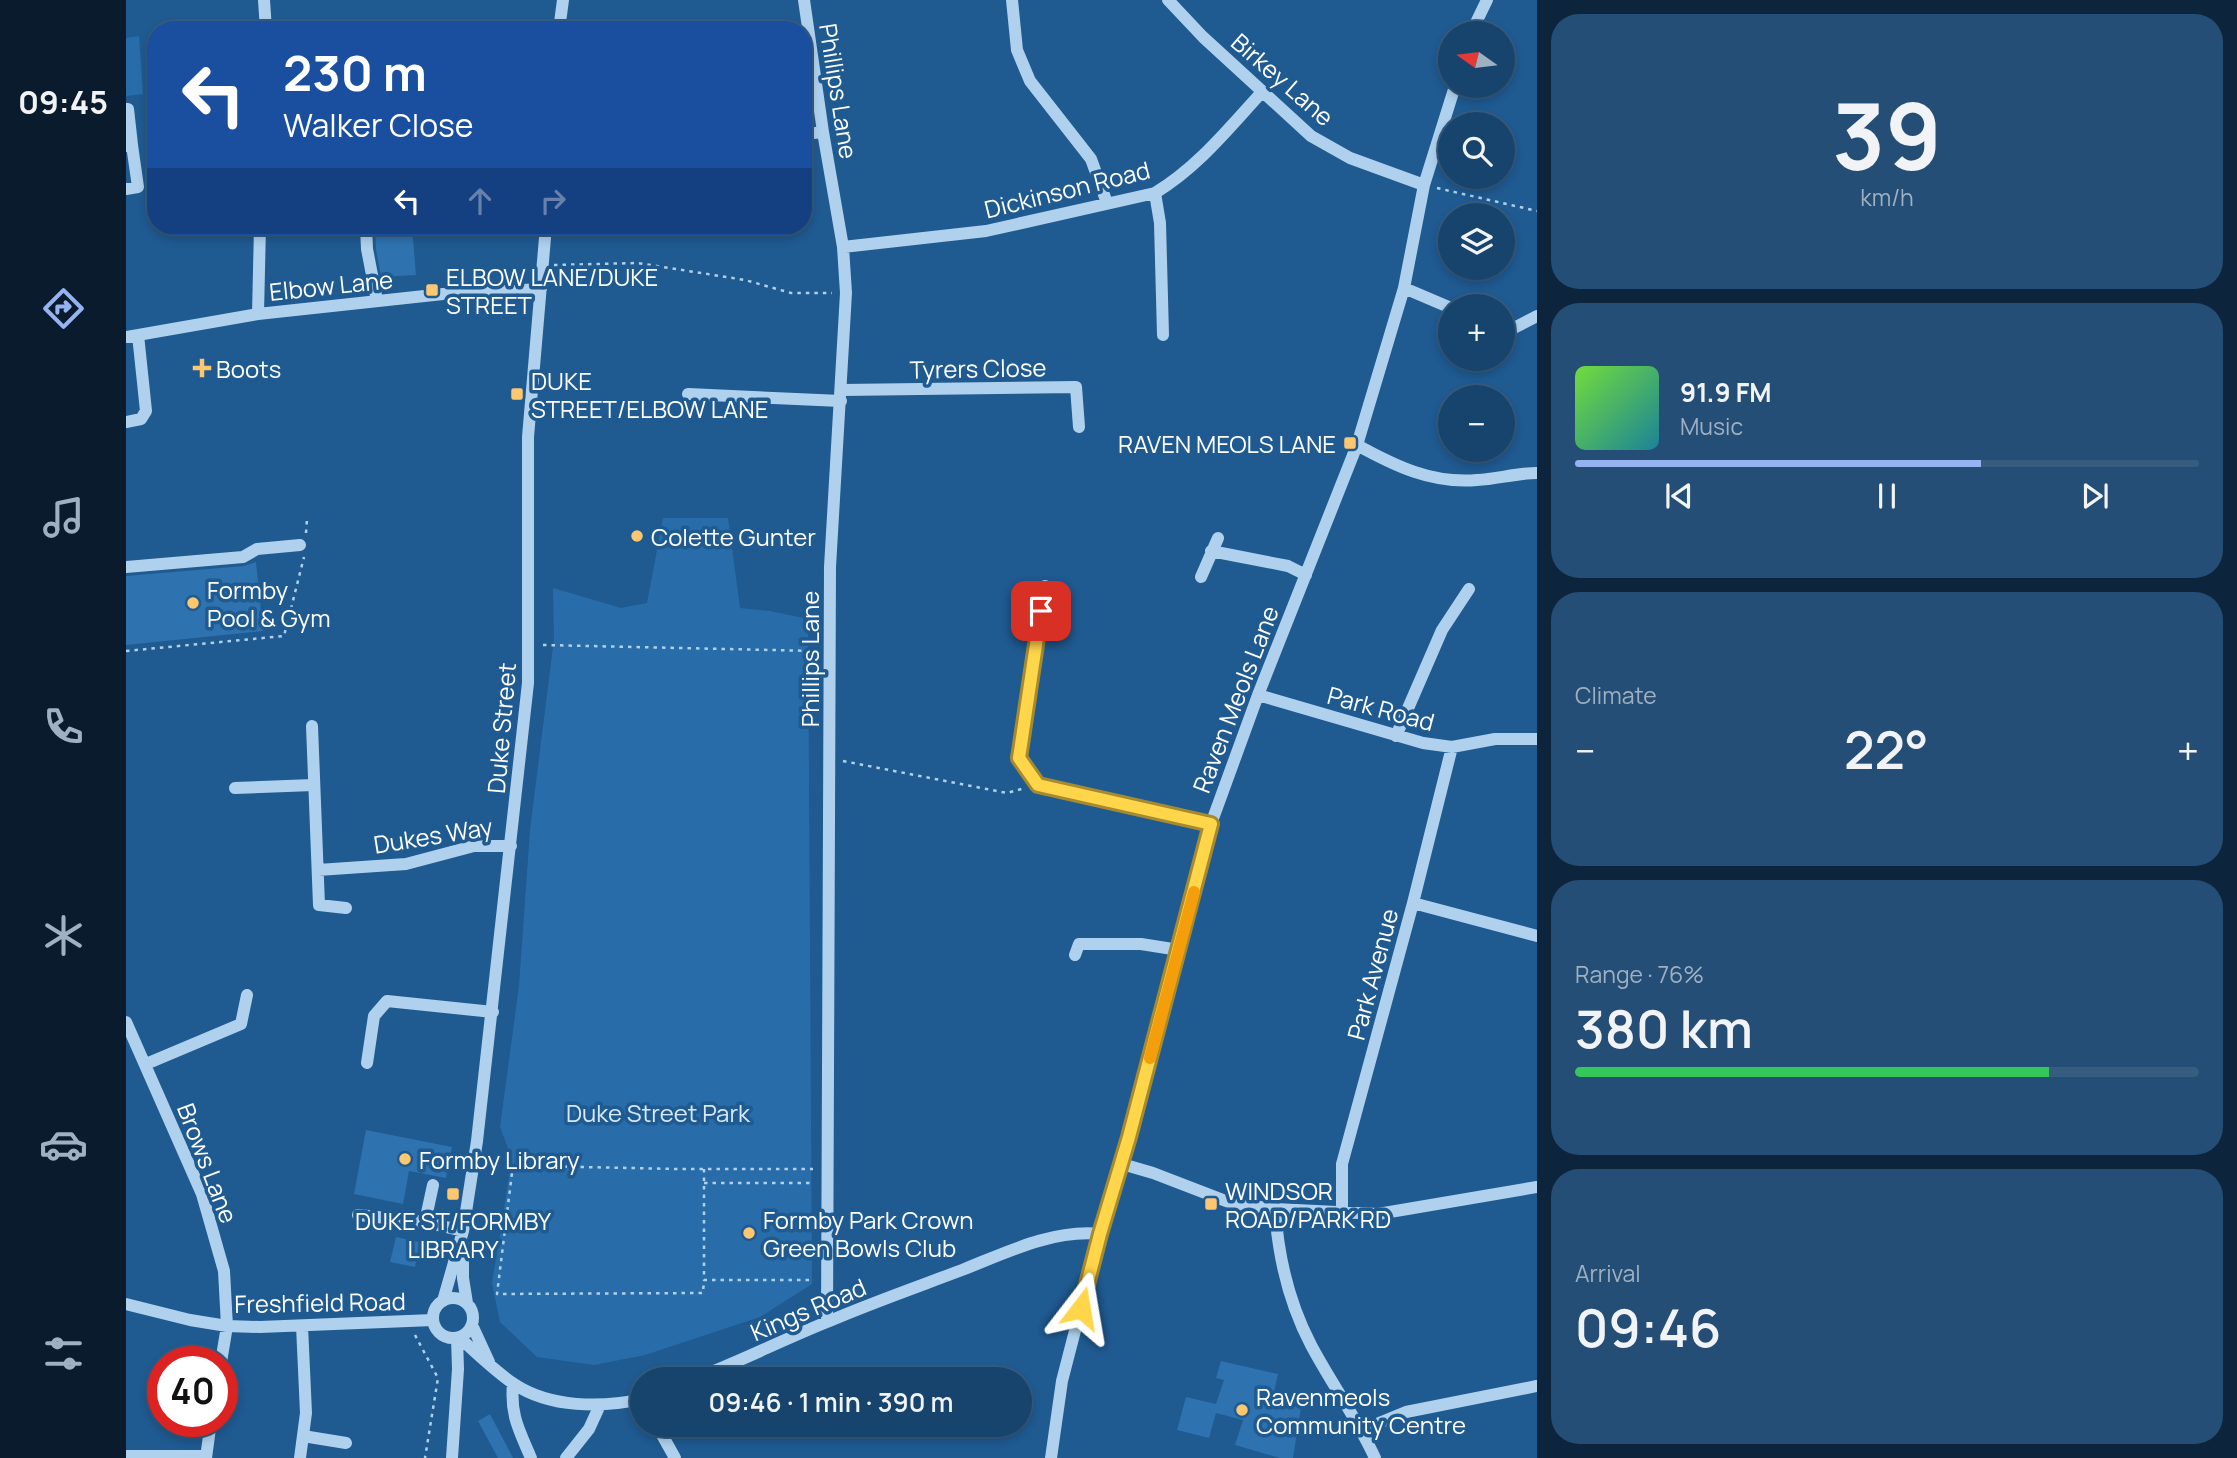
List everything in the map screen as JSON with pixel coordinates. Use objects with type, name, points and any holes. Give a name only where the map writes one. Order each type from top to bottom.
[{"type":"street","points":[[264,0],[265,21]]},
{"type":"street","points":[[560,21],[562,0]]},
{"type":"street","name":"Phillips Lane","points":[[804,0],[807,21]]},
{"type":"street","points":[[1012,0],[1017,50],[1030,81],[1091,159],[1107,203]]},
{"type":"street","name":"Birkey Lane","points":[[1168,0],[1311,136],[1350,158],[1424,186]]},
{"type":"street","points":[[1477,21],[1487,0]]},
{"type":"street","name":"Phillips Lane","points":[[812,56],[843,247],[846,293],[830,567],[827,1322]]},
{"type":"street","name":"Dickinson Road","points":[[843,247],[986,231],[1155,193],[1195,165],[1262,92]]},
{"type":"street","name":"Raven Meols Lane","points":[[1051,1458],[1062,1381],[1211,824],[1258,695],[1357,445],[1404,288],[1424,186],[1451,98]]},
{"type":"street","points":[[126,109],[129,146],[138,187],[126,189]]},
{"type":"street","points":[[812,133],[823,132]]},
{"type":"street","points":[[1155,193],[1160,223],[1163,335]]},
{"type":"street","points":[[258,314],[260,235]]},
{"type":"street","points":[[366,235],[377,301]]},
{"type":"street","name":"Duke Street","points":[[443,1301],[463,1231],[473,1164],[493,1012],[528,684],[528,438],[546,235]]},
{"type":"street","points":[[1404,288],[1438,302]]},
{"type":"street","name":"Elbow Lane","points":[[132,336],[258,314],[443,294],[541,289]]},
{"type":"street","points":[[1515,327],[1537,316]]},
{"type":"street","points":[[126,422],[141,419],[146,411],[132,336]]},
{"type":"street","name":"Tyrers Close","points":[[841,395],[1076,387],[1079,427]]},
{"type":"street","points":[[688,394],[841,395]]},
{"type":"street","points":[[1357,445],[1405,470],[1432,479],[1455,482],[1537,473]]},
{"type":"street","points":[[1201,577],[1218,538]]},
{"type":"street","points":[[126,567],[243,557],[257,550],[303,547]]},
{"type":"street","points":[[1212,551],[1288,566],[1306,575]]},
{"type":"street","points":[[1045,586],[1019,758],[1038,785],[1211,824]]},
{"type":"street","points":[[1396,736],[1442,630],[1469,589]]},
{"type":"street","name":"Park Road","points":[[1258,695],[1423,743],[1452,747],[1495,739],[1537,739]]},
{"type":"street","points":[[312,726],[319,905],[346,908]]},
{"type":"street","name":"Park Avenue","points":[[1342,1212],[1342,1164],[1452,747]]},
{"type":"street","points":[[235,788],[313,785]]},
{"type":"street","name":"Dukes Way","points":[[318,870],[406,864],[474,846],[511,846]]},
{"type":"street","points":[[1413,903],[1537,936]]},
{"type":"street","points":[[1075,955],[1079,944],[1141,944],[1179,950]]},
{"type":"street","points":[[146,1063],[241,1024],[247,995]]},
{"type":"street","points":[[367,1063],[374,1016],[387,1001],[493,1012]]},
{"type":"street","name":"Brows Lane","points":[[126,1022],[202,1194],[224,1271],[227,1326],[224,1346]]},
{"type":"street","points":[[1122,1164],[1231,1203],[1275,1209],[1378,1214],[1537,1187]]},
{"type":"street","points":[[425,1222],[433,1185]]},
{"type":"street","points":[[1275,1209],[1277,1239],[1289,1292],[1310,1343],[1362,1430],[1375,1458]]},
{"type":"street","points":[[358,1215],[425,1222],[463,1231]]},
{"type":"street","name":"Duke Street","points":[[463,1231],[463,1278],[467,1303]]},
{"type":"street","name":"Kings Road","points":[[726,1367],[827,1322],[992,1258],[1064,1233],[1100,1234]]},
{"type":"street","points":[[472,1325],[465,1335],[450,1338],[438,1332],[433,1320],[435,1309],[443,1301],[455,1298],[467,1303],[473,1313],[472,1325],[489,1363]]},
{"type":"street","name":"Freshfield Road","points":[[126,1304],[227,1326],[302,1326],[433,1320]]},
{"type":"street","points":[[300,1458],[306,1413],[302,1326]]},
{"type":"street","points":[[458,1338],[513,1383],[532,1393],[553,1399],[600,1405],[630,1401]]},
{"type":"street","points":[[452,1458],[458,1338]]},
{"type":"street","points":[[513,1383],[515,1420],[531,1458]]},
{"type":"street","points":[[1362,1430],[1406,1412],[1537,1386]]},
{"type":"street","points":[[566,1458],[589,1429],[600,1405]]},
{"type":"street","points":[[303,1436],[346,1443]]},
{"type":"street","points":[[126,1456],[206,1457],[209,1437]]},
{"type":"street","points":[[663,1437],[675,1458]]},
{"type":"path","points":[[1424,186],[1537,211]]},
{"type":"path","points":[[544,265],[639,263],[745,280],[791,293],[846,293]]},
{"type":"path","points":[[126,651],[284,636],[304,566],[303,547],[307,519]]},
{"type":"path","points":[[529,645],[829,651]]},
{"type":"path","points":[[830,759],[1007,793],[1038,785]]},
{"type":"path","points":[[473,1164],[827,1169]]},
{"type":"path","points":[[513,1165],[497,1294],[703,1293],[704,1169]]},
{"type":"path","points":[[704,1183],[811,1184]]},
{"type":"path","points":[[704,1280],[812,1280]]},
{"type":"path","points":[[411,1321],[419,1345],[438,1378],[425,1458]]},
{"type":"green space","points":[[139,36],[143,94],[126,96],[126,38]]},
{"type":"green space","name":"Duke Street Park","points":[[663,518],[728,518],[740,608],[808,619],[812,1284],[760,1317],[645,1355],[594,1365],[537,1357],[500,1322],[492,1283],[512,1159],[500,1127],[519,986],[530,830],[554,639],[553,588],[621,608],[647,603]]},
{"type":"building","points":[[375,235],[413,235],[416,275],[381,277]]},
{"type":"building","name":"Formby Pool & Gym","points":[[256,562],[263,631],[126,645],[126,576],[244,566]]},
{"type":"building","name":"Formby Library","points":[[366,1130],[452,1147],[446,1178],[409,1171],[403,1204],[354,1194]]},
{"type":"building","points":[[396,1237],[420,1242],[415,1267],[390,1262]]},
{"type":"building","name":"Ravenmeols Community Centre","points":[[1221,1361],[1278,1374],[1272,1401],[1301,1408],[1293,1458],[1280,1458],[1235,1445],[1243,1420],[1216,1413],[1209,1438],[1177,1430],[1186,1397],[1216,1404],[1224,1380],[1216,1378]]},
{"type":"building","points":[[490,1414],[513,1458],[498,1458],[478,1421]]},
{"type":"slow traffic","points":[[1150,1058],[1194,892]]},
{"type":"place","name":"ELBOW LANE/DUKE STREET","points":[[432,290]]},
{"type":"place","name":"Boots","points":[[202,368]]},
{"type":"place","name":"DUKE STREET/ELBOW LANE","points":[[517,394]]},
{"type":"place","name":"RAVEN MEOLS LANE","points":[[1350,443]]},
{"type":"place","name":"Colette Gunter","points":[[637,536]]},
{"type":"place","name":"Formby Pool & Gym","points":[[193,603]]},
{"type":"place","name":"Formby Library","points":[[405,1159]]},
{"type":"place","name":"DUKE ST/FORMBY LIBRARY","points":[[453,1194]]},
{"type":"place","name":"WINDSOR ROAD/PARK RD","points":[[1211,1204]]},
{"type":"place","name":"Formby Park Crown Green Bowls Club","points":[[749,1233]]},
{"type":"place","name":"Ravenmeols Community Centre","points":[[1242,1410]]},
{"type":"route","points":[[1041,611],[1019,758],[1038,785],[1211,824],[1122,1164],[1081,1308]]}]
